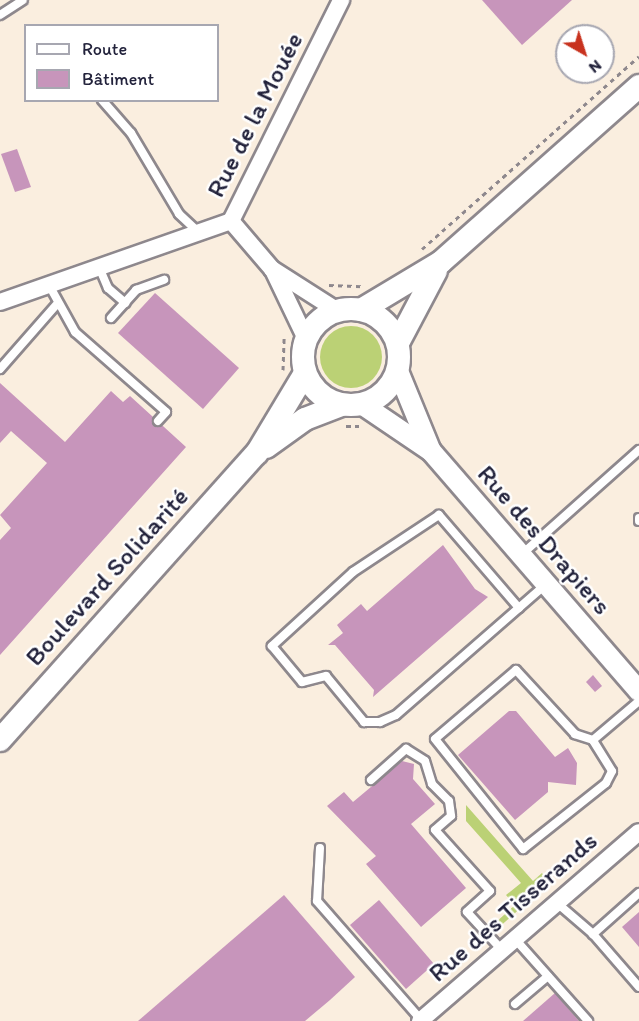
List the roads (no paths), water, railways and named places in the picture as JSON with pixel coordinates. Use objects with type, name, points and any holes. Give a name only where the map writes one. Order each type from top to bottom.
[{"type":"main road","points":[[361,310],[441,262],[639,86]]},
{"type":"main road","points":[[398,343],[384,321],[361,310],[338,310],[306,339],[294,374],[347,412],[378,398],[398,371],[398,343],[441,262]]},
{"type":"main road","name":"Boulevard Solidarité","points":[[257,453],[294,374]]},
{"type":"main road","name":"Boulevard Solidarité","points":[[0,740],[257,453],[305,419],[347,412]]},
{"type":"street","name":"Rue de la Mouée","points":[[0,302],[231,221],[341,0]]},
{"type":"street","name":"Rue de la Mouée","points":[[231,221],[272,269],[306,339]]},
{"type":"street","name":"Rue de la Mouée","points":[[272,269],[311,296],[338,310]]},
{"type":"street","name":"Rue des Drapiers","points":[[398,371],[431,451],[639,691]]},
{"type":"street","name":"Rue des Drapiers","points":[[347,412],[431,451]]},
{"type":"street","name":"Rue des Tisserands","points":[[424,1020],[639,832]]},
{"type":"lane","points":[[0,15],[23,0]]},
{"type":"lane","points":[[104,102],[131,133],[179,214],[198,232]]},
{"type":"lane","points":[[99,267],[108,288],[125,303]]},
{"type":"lane","points":[[111,318],[136,290],[164,280]]},
{"type":"lane","points":[[49,285],[56,305],[75,332],[166,412],[158,421]]},
{"type":"lane","points":[[0,369],[56,305]]},
{"type":"lane","points":[[521,555],[639,450]]},
{"type":"lane","points":[[519,608],[439,515],[353,572],[272,646],[302,682],[326,676],[364,722],[380,722],[396,715],[547,584]]},
{"type":"lane","points":[[516,670],[575,734],[593,740],[612,771],[606,783],[523,849],[435,739],[516,670]]},
{"type":"lane","points":[[593,740],[639,701]]},
{"type":"lane","points":[[371,780],[406,748],[425,761],[432,784],[449,801],[451,816],[435,830],[490,891],[467,912],[548,976],[588,1021]]},
{"type":"lane","points":[[320,848],[317,901],[424,1020]]},
{"type":"lane","points":[[593,934],[639,893]]},
{"type":"lane","points":[[557,903],[593,934],[639,987]]},
{"type":"lane","points":[[516,1004],[548,976]]}]
